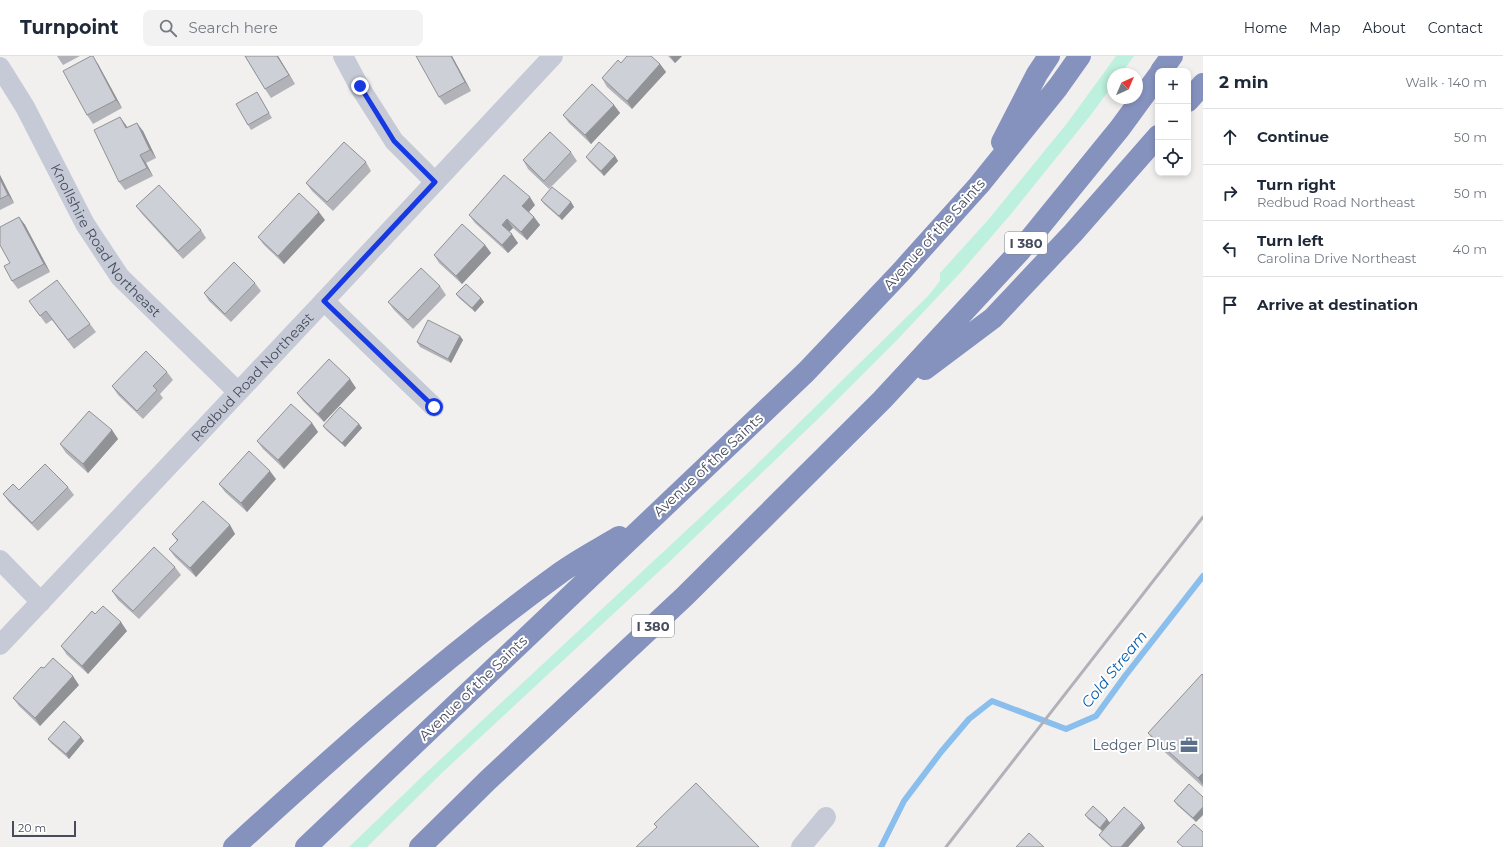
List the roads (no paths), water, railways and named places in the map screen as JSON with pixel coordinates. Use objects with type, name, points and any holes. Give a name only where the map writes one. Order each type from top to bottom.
[{"type":"highway","points":[[979,185],[1037,74],[1049,56]]},
{"type":"highway","name":"Avenue of the Saints","points":[[306,847],[806,372],[900,273],[979,185],[1058,87],[1080,56]]},
{"type":"highway","points":[[1163,68],[1172,56]]},
{"type":"highway","name":"I 380","points":[[420,847],[685,596],[882,400],[1020,251],[1120,128],[1155,80]]},
{"type":"highway","points":[[1191,98],[1203,84]]},
{"type":"highway","points":[[882,400],[994,318],[1073,233],[1155,139]]},
{"type":"highway","points":[[234,847],[294,792],[437,667],[561,572],[656,514]]},
{"type":"street","points":[[343,56],[394,141],[435,182]]},
{"type":"street","name":"Redbud Road Northeast","points":[[0,645],[553,56]]},
{"type":"street","name":"Knollshire Road Northeast","points":[[0,67],[25,107],[85,224],[120,277],[238,392]]},
{"type":"street","points":[[324,301],[434,407]]},
{"type":"street","points":[[0,560],[41,602]]},
{"type":"street","points":[[802,847],[826,817]]},
{"type":"waterway","name":"Cold Stream","points":[[881,847],[904,801],[941,752],[969,719],[992,701],[1066,729],[1096,716],[1125,676],[1203,576]]},
{"type":"railway","points":[[946,847],[1203,517]]},
{"type":"place","name":"Ledger Plus","points":[[1189,745]]}]
